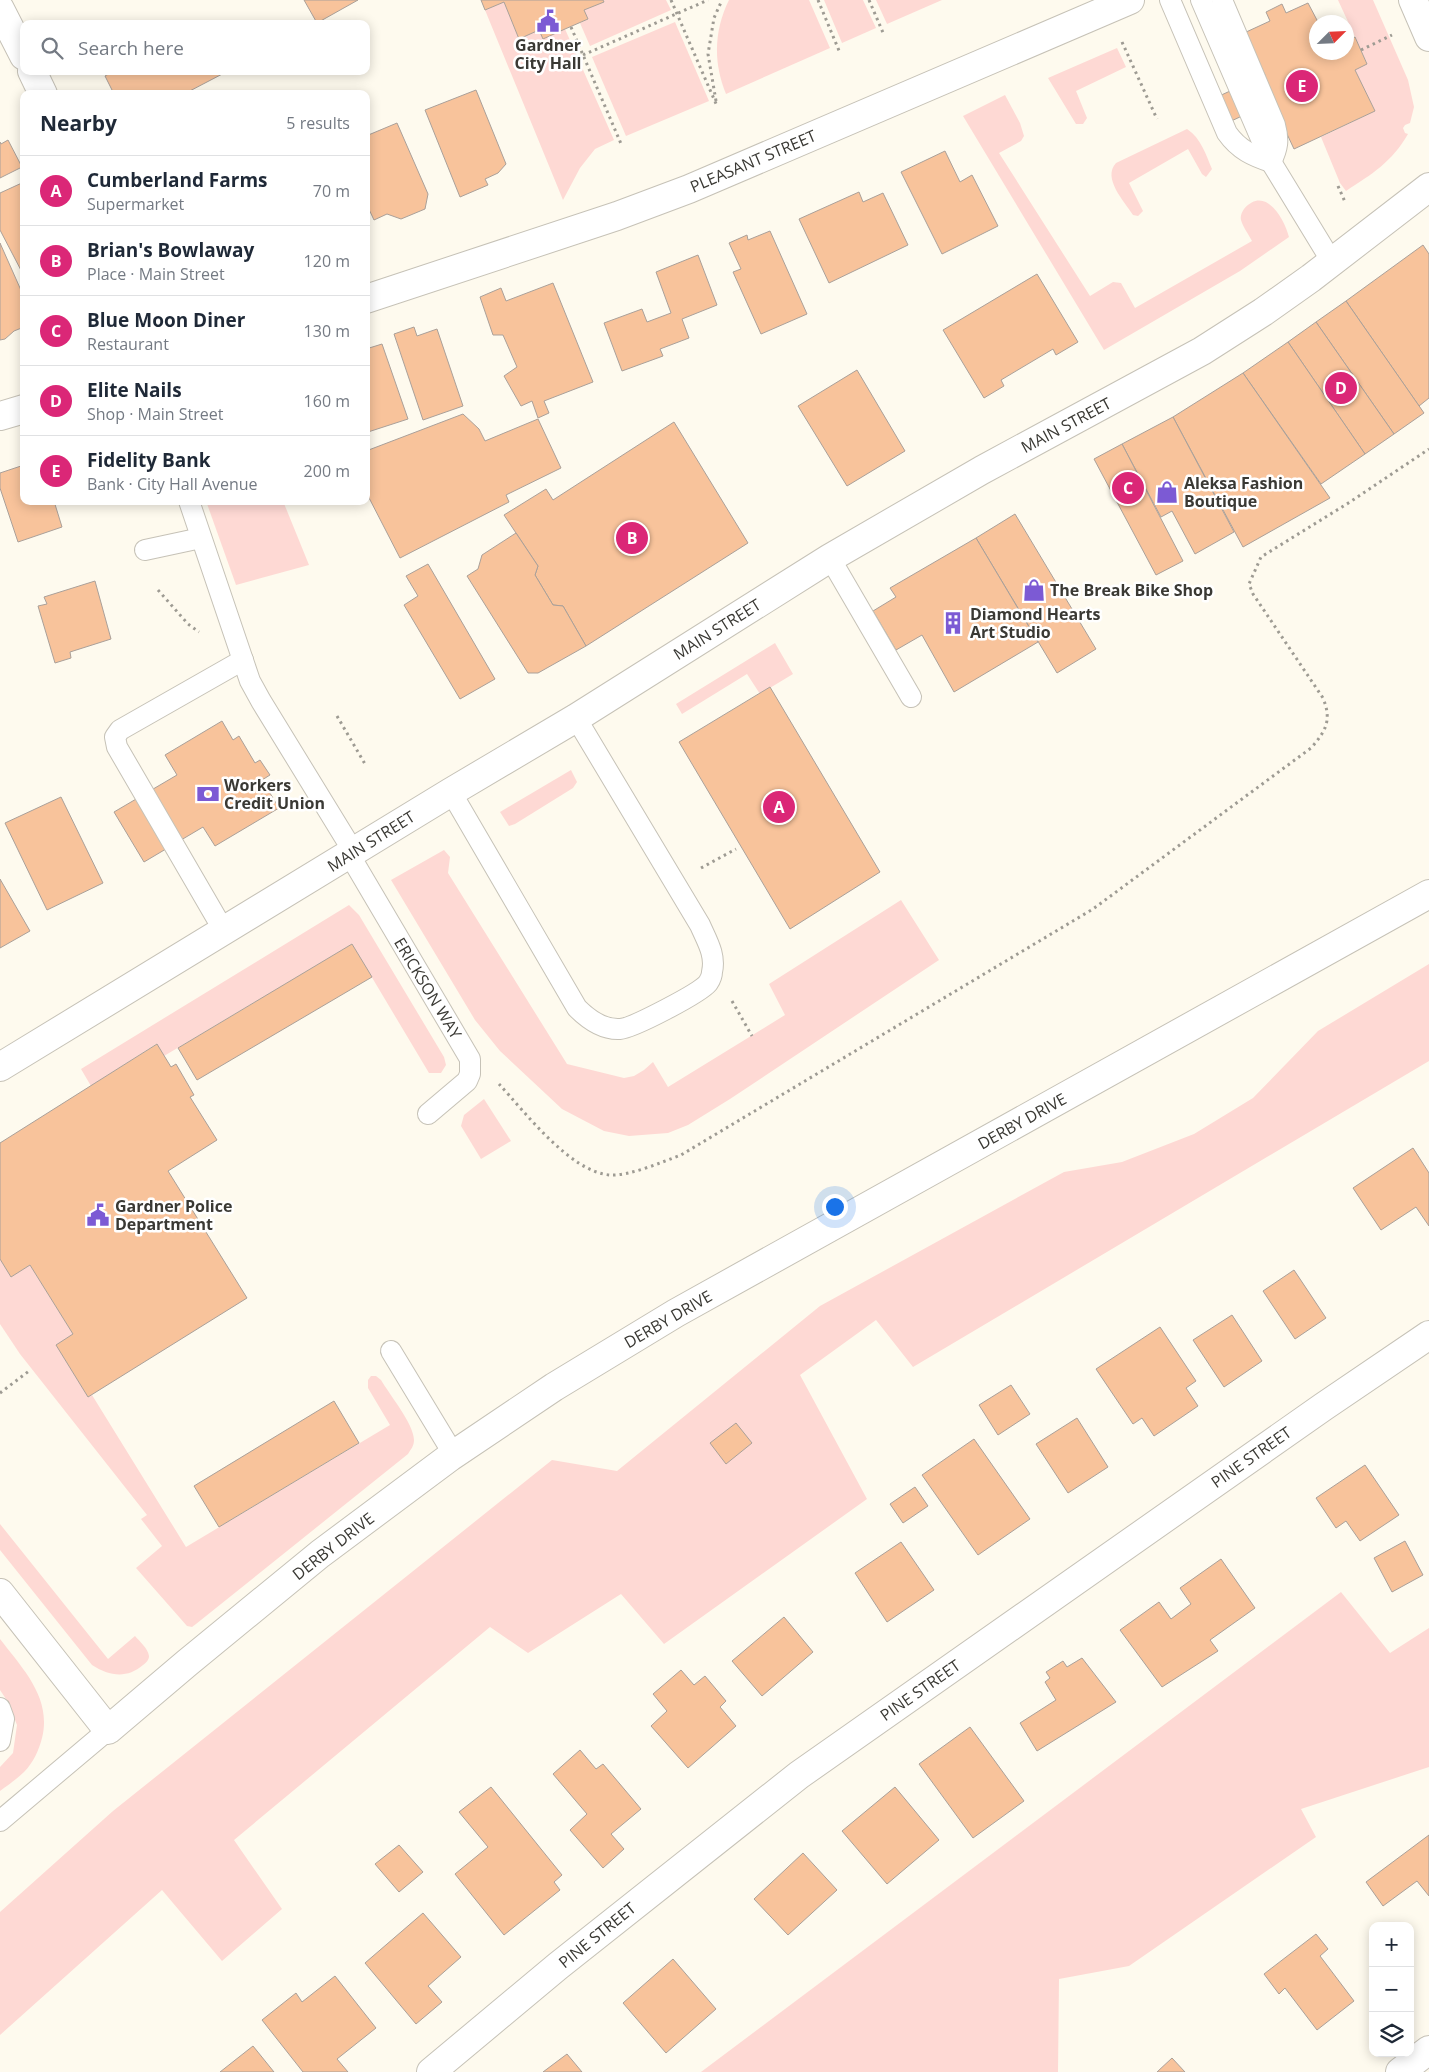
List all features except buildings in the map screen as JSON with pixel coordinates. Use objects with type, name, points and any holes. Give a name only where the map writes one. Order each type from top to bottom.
[{"type":"street","name":"PLEASANT STREET","points":[[370,298],[617,216],[689,189],[1130,0]]},
{"type":"street","points":[[1412,0],[1429,37]]},
{"type":"street","points":[[0,10],[20,48]]},
{"type":"street","points":[[34,75],[41,90]]},
{"type":"street","name":"MAIN STREET","points":[[0,1067],[576,718],[830,558],[982,470],[1202,350],[1263,312],[1332,262],[1429,187]]},
{"type":"street","points":[[0,416],[20,410]]},
{"type":"street","name":"DERBY DRIVE","points":[[108,1730],[320,1554],[454,1455],[554,1387],[676,1313],[1429,894]]},
{"type":"street","name":"PINE STREET","points":[[431,2072],[558,1966],[799,1775],[1322,1407],[1429,1336]]},
{"type":"street","points":[[0,1592],[108,1730]]},
{"type":"street","points":[[1400,2072],[1429,2050]]},
{"type":"lane","points":[[1170,0],[1227,134],[1243,150],[1253,156],[1271,162]]},
{"type":"lane","points":[[1201,0],[1271,162],[1332,262]]},
{"type":"lane","points":[[1222,0],[1275,125],[1278,149],[1271,162]]},
{"type":"lane","name":"ERICKSON WAY","points":[[189,505],[250,681],[260,701],[466,1051],[470,1058],[471,1067]]},
{"type":"lane","points":[[146,550],[201,538]]},
{"type":"lane","points":[[830,558],[911,697]]},
{"type":"lane","points":[[224,931],[117,747],[115,737],[120,730],[243,660]]},
{"type":"lane","points":[[451,792],[577,1008],[590,1020],[604,1026],[621,1029],[642,1021],[707,984],[712,973],[713,953],[700,925],[576,718]]},
{"type":"lane","points":[[428,1114],[467,1081],[471,1067]]},
{"type":"lane","points":[[391,1351],[454,1455]]},
{"type":"lane","points":[[0,1708],[4,1719],[0,1741]]},
{"type":"lane","points":[[0,1821],[108,1730]]},
{"type":"path","points":[[672,0],[717,106],[708,54],[714,18],[722,0]]},
{"type":"path","points":[[584,55],[708,0]]},
{"type":"path","points":[[818,0],[840,53]]},
{"type":"path","points":[[870,0],[884,34]]},
{"type":"path","points":[[572,27],[622,146]]},
{"type":"path","points":[[1361,50],[1396,34]]},
{"type":"path","points":[[1121,40],[1157,119]]},
{"type":"path","points":[[1338,186],[1345,202]]},
{"type":"path","points":[[471,1067],[482,1070],[494,1078],[573,1161],[590,1170],[611,1175],[644,1168],[681,1154],[1092,909],[1311,748],[1323,735],[1327,724],[1328,710],[1323,698],[1253,594],[1249,584],[1253,572],[1261,557],[1350,502],[1429,449]]},
{"type":"path","points":[[158,590],[188,624],[205,636]]},
{"type":"path","points":[[337,716],[365,764]]},
{"type":"path","points":[[675,883],[736,849]]},
{"type":"path","points":[[0,1393],[29,1371]]},
{"type":"shaded area","points":[[603,0],[666,0],[671,10],[590,46],[580,23],[588,19],[584,10],[604,2]]},
{"type":"shaded area","points":[[729,0],[809,0],[830,48],[726,94],[719,70],[717,47],[720,23]]},
{"type":"shaded area","points":[[824,0],[863,0],[876,28],[842,43]]},
{"type":"shaded area","points":[[876,0],[942,0],[887,24]]},
{"type":"shaded area","points":[[1338,0],[1373,0],[1408,80],[1414,107],[1410,123],[1403,128],[1405,133],[1408,134],[1402,144],[1373,173],[1346,191],[1340,183],[1321,137],[1375,111],[1355,70],[1367,63],[1354,35],[1354,15],[1345,15]]},
{"type":"shaded area","points":[[504,2],[519,39],[539,30],[543,39],[565,29],[614,140],[595,149],[580,168],[563,200],[485,10]]},
{"type":"shaded area","points":[[675,22],[709,101],[626,136],[592,57]]},
{"type":"shaded area","points":[[1117,48],[1126,67],[1076,91],[1087,118],[1083,124],[1076,124],[1048,78]]},
{"type":"shaded area","points":[[1005,95],[1020,123],[1024,136],[1021,141],[999,153],[1090,296],[1113,282],[1121,283],[1135,308],[1252,241],[1243,225],[1241,214],[1252,203],[1266,202],[1272,207],[1283,221],[1289,237],[1240,271],[1104,350],[963,116]]},
{"type":"shaded area","points":[[1187,129],[1196,137],[1212,169],[1206,177],[1202,174],[1188,149],[1129,183],[1143,211],[1138,216],[1133,215],[1116,189],[1111,175],[1112,169],[1116,163]]},
{"type":"shaded area","points":[[207,505],[285,505],[309,565],[236,585]]},
{"type":"shaded area","points":[[775,643],[793,674],[760,694],[747,674],[682,714],[676,704]]},
{"type":"shaded area","points":[[571,770],[577,782],[573,788],[509,826],[500,812]]},
{"type":"shaded area","points":[[444,850],[450,857],[448,873],[567,1064],[624,1078],[634,1076],[653,1062],[668,1087],[785,1015],[769,984],[901,900],[939,960],[688,1125],[668,1133],[629,1136],[604,1131],[562,1109],[500,1051],[475,1020],[391,880]]},
{"type":"shaded area","points":[[349,905],[359,915],[444,1057],[446,1065],[441,1073],[429,1073],[352,944],[164,1056],[156,1044],[91,1086],[81,1069]]},
{"type":"shaded area","points":[[1429,964],[1429,1061],[913,1367],[876,1320],[800,1375],[867,1499],[664,1644],[621,1594],[528,1653],[490,1627],[234,1840],[282,1909],[222,1961],[162,1890],[0,2035],[0,1912],[113,1811],[552,1460],[617,1471],[820,1306],[1064,1172],[1122,1162],[1194,1134],[1253,1098],[1318,1031]]},
{"type":"shaded area","points":[[484,1099],[511,1141],[481,1159],[461,1126],[464,1115]]},
{"type":"shaded area","points":[[0,1259],[11,1277],[30,1265],[73,1334],[56,1345],[88,1397],[92,1395],[186,1547],[390,1425],[368,1388],[368,1380],[371,1376],[376,1376],[381,1380],[406,1418],[413,1433],[413,1446],[408,1454],[196,1624],[192,1627],[187,1626],[136,1568],[162,1546],[141,1519],[147,1515],[20,1354],[0,1324]]},
{"type":"shaded area","points":[[0,1524],[108,1659],[135,1636],[145,1647],[149,1657],[148,1660],[137,1669],[124,1674],[111,1674],[92,1665],[0,1550]]},
{"type":"shaded area","points":[[1341,1592],[1390,1653],[1429,1628],[1429,1767],[1301,1809],[1316,1837],[1129,1966],[1059,1979],[1058,2072],[701,2072]]},
{"type":"shaded area","points":[[0,1639],[33,1685],[43,1710],[44,1723],[41,1743],[30,1765],[21,1775],[0,1791],[0,1767],[13,1753],[17,1725],[8,1702],[0,1690]]},
{"type":"place","name":"Gardner City Hall","points":[[548,21]]},
{"type":"place","name":"Fidelity Bank","points":[[1302,86]]},
{"type":"place","name":"Elite Nails","points":[[1341,388]]},
{"type":"place","name":"Blue Moon Diner","points":[[1128,488]]},
{"type":"place","name":"Aleksa Fashion Boutique","points":[[1167,492]]},
{"type":"place","name":"Brian's Bowlaway","points":[[632,538]]},
{"type":"place","name":"The Break Bike Shop","points":[[1034,590]]},
{"type":"place","name":"Diamond Hearts Art Studio","points":[[953,623]]},
{"type":"place","name":"Workers Credit Union","points":[[208,794]]},
{"type":"place","name":"Cumberland Farms","points":[[779,807]]},
{"type":"place","name":"Gardner Police Department","points":[[98,1215]]}]
